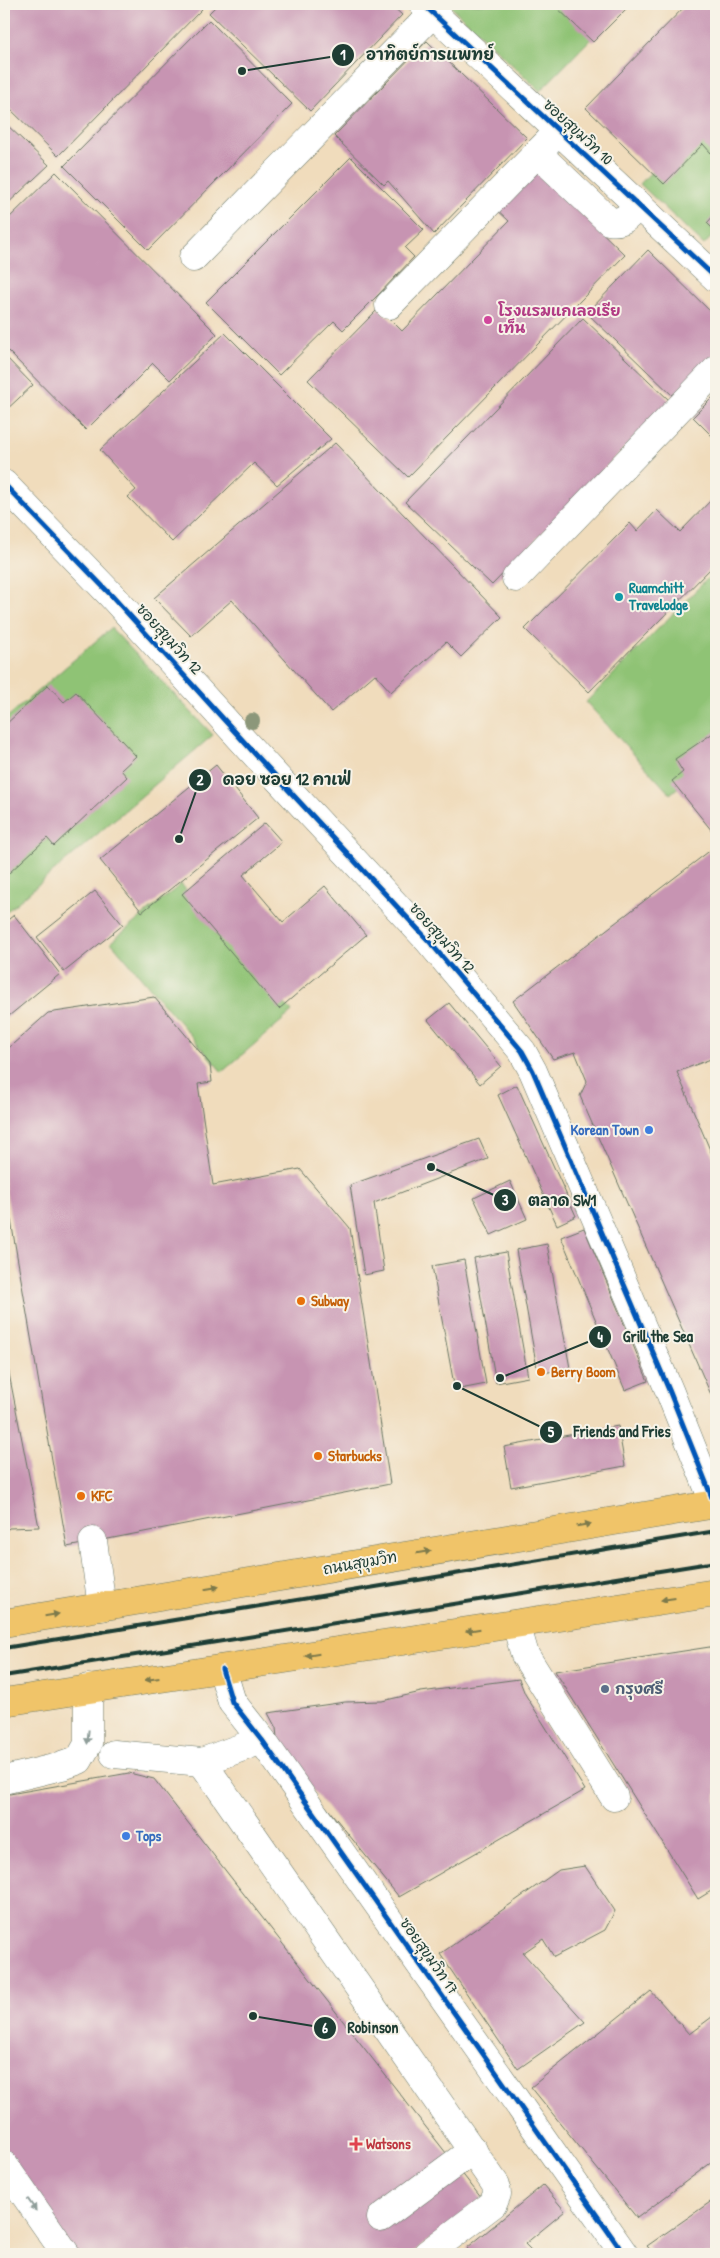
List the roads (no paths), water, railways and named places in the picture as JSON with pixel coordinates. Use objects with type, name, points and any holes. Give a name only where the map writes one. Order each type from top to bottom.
[{"type":"main road","name":"ถนนสุขุมวิท","points":[[4,1623],[716,1505]]},
{"type":"main road","points":[[4,1702],[716,1593]]},
{"type":"street","name":"ซอยสุขุมวิท 10","points":[[428,8],[716,278]]},
{"type":"street","points":[[193,258],[428,8]]},
{"type":"street","points":[[389,305],[559,131]]},
{"type":"street","points":[[537,153],[609,222],[617,223],[625,220],[639,205]]},
{"type":"street","points":[[516,578],[716,370]]},
{"type":"street","name":"ซอยสุขุมวิท 12","points":[[4,484],[112,596],[381,889],[460,976],[522,1051],[537,1080],[666,1381],[716,1505]]},
{"type":"street","points":[[93,1541],[102,1607]]},
{"type":"street","points":[[516,1624],[525,1656],[614,1797]]},
{"type":"street","name":"ซอยสุขุมวิท 17","points":[[222,1669],[232,1702],[262,1740],[624,2254]]},
{"type":"street","points":[[4,1780],[79,1760],[88,1744],[88,1688]]},
{"type":"street","points":[[114,1754],[202,1762],[262,1740]]},
{"type":"street","points":[[202,1762],[496,2185],[497,2194],[493,2204],[427,2254]]},
{"type":"street","points":[[382,2218],[473,2150]]},
{"type":"street","points":[[4,2165],[66,2254]]},
{"type":"railway","points":[[4,1648],[716,1531]]},
{"type":"railway","points":[[4,1676],[716,1562]]},
{"type":"place","name":"อาทิตย์การแพทย์","points":[[242,71]]},
{"type":"place","name":"โรงแรมแกเลอเรีย เท็น","points":[[488,320]]},
{"type":"place","name":"Ruamchitt Travelodge","points":[[619,597]]},
{"type":"place","name":"ดอย ซอย 12 คาเฟ่","points":[[179,839]]},
{"type":"place","name":"Korean Town","points":[[649,1130]]},
{"type":"place","name":"ตลาด SW1","points":[[431,1167]]},
{"type":"place","name":"Subway","points":[[301,1301]]},
{"type":"place","name":"Berry Boom","points":[[541,1372]]},
{"type":"place","name":"Grill the Sea","points":[[500,1378]]},
{"type":"place","name":"Friends and Fries","points":[[457,1386]]},
{"type":"place","name":"Starbucks","points":[[318,1456]]},
{"type":"place","name":"KFC","points":[[81,1496]]},
{"type":"place","name":"กรุงศรี","points":[[605,1689]]},
{"type":"place","name":"Tops","points":[[126,1836]]},
{"type":"place","name":"Robinson","points":[[253,2016]]},
{"type":"place","name":"Watsons","points":[[356,2144]]}]
